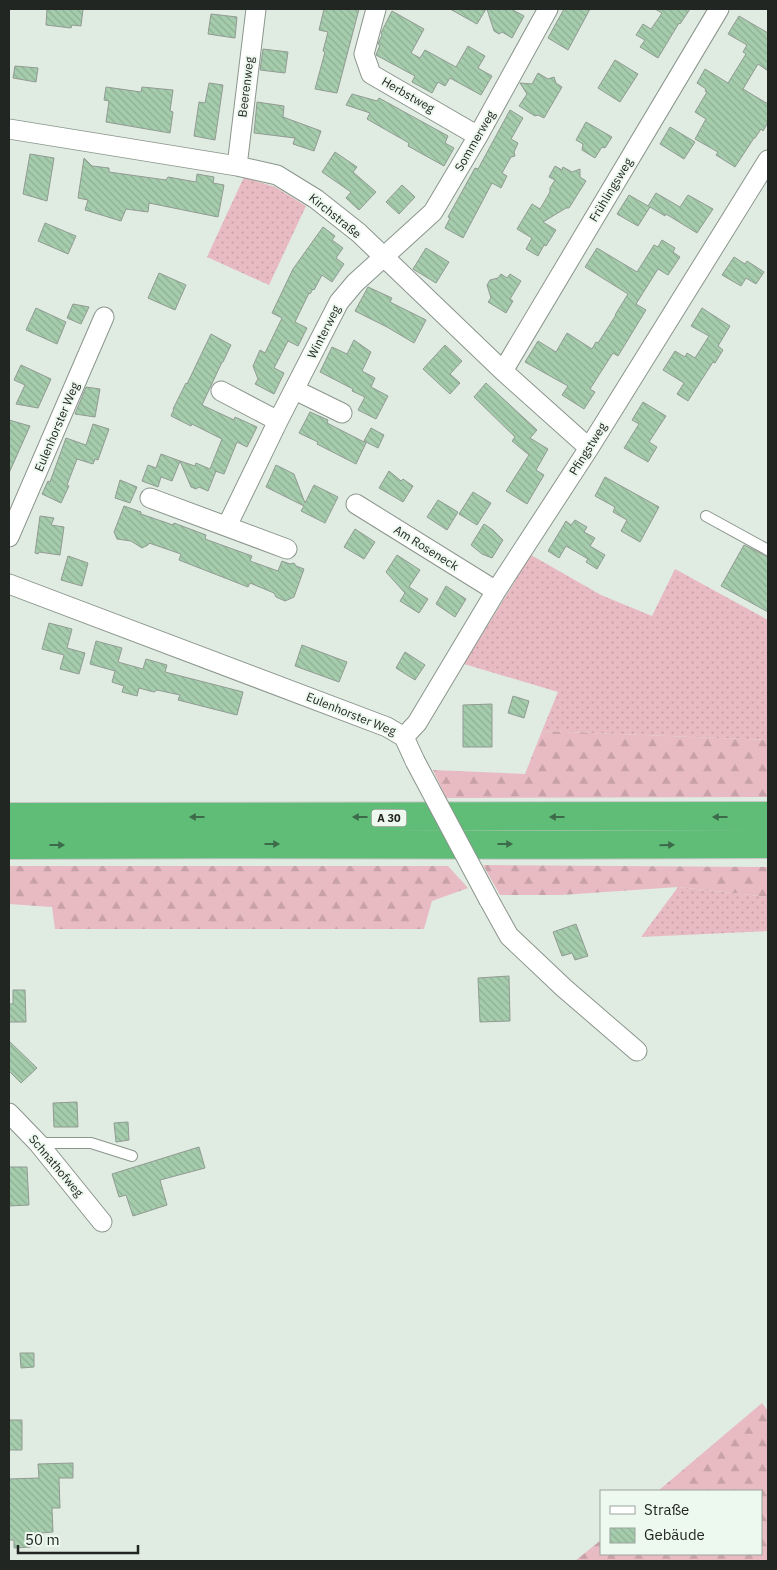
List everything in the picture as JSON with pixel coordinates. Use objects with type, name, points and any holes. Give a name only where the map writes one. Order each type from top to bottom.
[{"type":"highway","name":"A 30","points":[[9,817],[768,816]]},
{"type":"highway","name":"A 30","points":[[9,845],[768,844]]},
{"type":"street","name":"Beerenweg","points":[[236,166],[256,9]]},
{"type":"street","name":"Herbstweg","points":[[376,9],[364,54],[371,74],[478,136]]},
{"type":"street","name":"Frühlingsweg","points":[[503,371],[719,9]]},
{"type":"street","name":"Sommerweg","points":[[383,258],[434,212],[478,136],[546,10]]},
{"type":"street","name":"Kirchstraße","points":[[9,129],[236,166],[277,175],[316,199],[358,233],[503,371],[589,448]]},
{"type":"street","name":"Pfingstweg","points":[[404,736],[416,723],[496,591],[589,448],[768,160]]},
{"type":"street","name":"Winterweg","points":[[227,526],[339,302],[355,283],[383,258]]},
{"type":"street","name":"Eulenhorster Weg","points":[[9,537],[104,317]]},
{"type":"street","points":[[294,390],[342,413]]},
{"type":"street","points":[[221,392],[278,421]]},
{"type":"street","points":[[150,498],[287,549]]},
{"type":"street","name":"Am Roseneck","points":[[356,504],[496,591]]},
{"type":"street","name":"Eulenhorster Weg","points":[[9,584],[387,727],[404,736],[414,761],[509,936],[564,988],[637,1051]]},
{"type":"street","name":"Schnathofweg","points":[[9,1113],[38,1143],[102,1222]]},
{"type":"lane","points":[[706,516],[768,550]]},
{"type":"lane","points":[[38,1143],[91,1144],[132,1156]]},
{"type":"green space","points":[[244,177],[275,187],[306,206],[269,285],[207,257]]},
{"type":"green space","points":[[531,555],[601,595],[652,616],[675,569],[768,620],[768,740],[542,731],[558,692],[464,664]]},
{"type":"green space","points":[[542,731],[768,740],[768,797],[446,798],[433,770],[525,774]]},
{"type":"green space","points":[[483,865],[768,867],[768,897],[678,887],[561,895],[500,895]]},
{"type":"green space","points":[[9,866],[448,866],[468,888],[432,901],[424,929],[55,929],[52,907],[9,904]]},
{"type":"green space","points":[[678,887],[768,897],[768,931],[641,937]]},
{"type":"green space","points":[[762,1403],[768,1411],[768,1561],[575,1561],[600,1541],[600,1555],[762,1555],[762,1490],[659,1490]]},
{"type":"building","points":[[47,9],[83,9],[81,26],[72,25],[71,28],[46,25]]},
{"type":"building","points":[[324,9],[359,9],[337,93],[315,89],[325,52],[323,51],[328,32],[319,30]]},
{"type":"building","points":[[450,9],[486,9],[477,24]]},
{"type":"building","points":[[487,9],[511,9],[524,16],[512,38],[502,32],[499,34],[494,31]]},
{"type":"building","points":[[564,9],[590,9],[568,50],[548,38]]},
{"type":"building","points":[[655,9],[690,9],[679,23],[658,58],[640,47],[645,40],[636,35],[643,24],[651,29],[662,13]]},
{"type":"building","points":[[392,11],[424,29],[411,53],[420,58],[425,50],[456,67],[468,46],[485,56],[478,68],[492,76],[481,95],[450,78],[445,86],[438,82],[432,93],[412,82],[415,76],[376,55],[380,45],[378,44],[381,33]]},
{"type":"building","points":[[211,14],[237,17],[235,38],[208,34]]},
{"type":"building","points":[[739,16],[768,33],[768,71],[758,64],[743,89],[768,104],[768,122],[763,131],[761,129],[754,138],[735,167],[716,155],[718,152],[695,139],[706,119],[695,112],[707,92],[705,91],[706,89],[697,83],[705,69],[728,83],[746,54],[743,52],[747,45],[728,34]]},
{"type":"building","points":[[263,49],[288,52],[285,73],[260,70]]},
{"type":"building","points":[[615,60],[638,74],[620,102],[598,88]]},
{"type":"building","points":[[15,66],[38,68],[36,82],[13,78]]},
{"type":"building","points":[[538,73],[548,79],[554,77],[556,83],[562,87],[544,118],[538,115],[535,116],[519,106],[527,94],[520,83],[532,84]]},
{"type":"building","points":[[209,83],[223,85],[215,140],[194,136],[199,102],[205,103]]},
{"type":"building","points":[[106,87],[141,92],[142,87],[173,90],[170,111],[173,112],[170,133],[106,122],[109,101],[104,100]]},
{"type":"building","points":[[352,94],[377,101],[379,98],[448,136],[445,143],[454,148],[444,166],[408,146],[409,143],[367,119],[370,113],[346,105]]},
{"type":"building","points":[[257,102],[284,106],[283,117],[321,131],[314,151],[293,144],[295,138],[254,133]]},
{"type":"building","points":[[510,110],[523,118],[511,139],[518,143],[514,152],[515,156],[511,157],[502,173],[507,176],[501,188],[492,183],[463,238],[445,228],[450,218],[448,217],[475,168],[478,169]]},
{"type":"building","points":[[586,122],[612,137],[595,158],[582,150],[583,144],[576,140]]},
{"type":"building","points":[[670,127],[695,142],[684,159],[660,144]]},
{"type":"building","points":[[335,152],[357,167],[353,172],[376,192],[359,210],[346,198],[351,192],[322,172]]},
{"type":"building","points":[[30,154],[54,158],[47,201],[23,194]]},
{"type":"building","points":[[84,158],[92,166],[109,168],[109,172],[166,180],[168,177],[196,182],[197,174],[214,177],[213,183],[224,185],[218,217],[149,203],[148,212],[126,209],[121,221],[85,210],[88,200],[78,198]]},
{"type":"building","points":[[555,166],[562,170],[563,167],[572,172],[580,169],[580,177],[586,181],[569,208],[543,222],[556,230],[538,256],[526,249],[532,238],[517,229],[532,204],[540,209],[555,180],[549,177]]},
{"type":"building","points":[[402,185],[415,197],[399,214],[386,202]]},
{"type":"building","points":[[656,193],[680,207],[688,195],[713,209],[697,233],[666,214],[665,216],[650,207],[638,226],[617,214],[629,195],[648,206]]},
{"type":"building","points":[[45,223],[76,236],[68,254],[38,241]]},
{"type":"building","points":[[323,227],[335,236],[332,240],[343,248],[336,258],[344,264],[332,282],[322,275],[314,290],[309,293],[295,322],[307,328],[298,346],[288,341],[274,368],[284,373],[274,394],[255,384],[258,379],[253,366],[260,350],[265,353],[282,318],[272,313],[293,269]]},
{"type":"building","points":[[662,240],[675,248],[673,252],[680,257],[668,275],[658,269],[636,304],[646,310],[618,356],[613,353],[590,389],[595,392],[584,409],[562,395],[568,386],[525,362],[538,341],[556,352],[567,333],[592,349],[616,315],[628,294],[585,267],[597,248],[637,272],[654,245],[658,247]]},
{"type":"building","points":[[426,248],[449,262],[436,283],[413,269]]},
{"type":"building","points":[[734,257],[745,264],[747,261],[764,272],[756,284],[746,278],[741,286],[722,275]]},
{"type":"building","points":[[159,273],[186,285],[175,310],[148,298]]},
{"type":"building","points":[[501,274],[507,278],[510,274],[521,281],[510,299],[513,301],[506,313],[488,302],[491,298],[487,285],[490,280],[498,278]]},
{"type":"building","points":[[368,287],[392,298],[390,302],[426,320],[414,343],[355,311]]},
{"type":"building","points":[[73,304],[89,307],[81,324],[67,318]]},
{"type":"building","points":[[36,308],[66,322],[57,344],[26,330]]},
{"type":"building","points":[[702,308],[730,326],[718,346],[723,350],[688,401],[677,394],[684,383],[663,370],[675,351],[685,357],[687,353],[695,358],[709,336],[691,326]]},
{"type":"building","points":[[211,334],[231,345],[202,405],[234,420],[235,417],[257,427],[247,447],[237,442],[224,474],[216,471],[208,491],[199,487],[196,489],[191,487],[180,461],[195,466],[196,463],[210,469],[222,439],[171,416]]},
{"type":"building","points":[[354,340],[371,352],[362,371],[375,378],[371,387],[388,396],[376,419],[358,410],[365,397],[320,372],[332,347],[347,354]]},
{"type":"building","points":[[445,345],[462,361],[450,374],[460,383],[450,394],[423,369]]},
{"type":"building","points":[[21,365],[51,379],[38,408],[16,404],[25,385],[14,380]]},
{"type":"building","points":[[486,383],[537,430],[530,438],[548,449],[536,470],[544,475],[527,504],[506,491],[529,455],[512,441],[515,437],[474,397]]},
{"type":"building","points":[[86,387],[100,389],[95,417],[75,414]]},
{"type":"building","points":[[643,402],[666,416],[649,442],[657,447],[648,462],[624,448],[639,424],[632,420]]},
{"type":"building","points":[[310,412],[328,420],[327,423],[366,443],[356,464],[299,433]]},
{"type":"building","points":[[9,420],[30,426],[9,473]]},
{"type":"building","points":[[93,424],[109,429],[98,460],[95,459],[93,464],[77,459],[67,485],[69,486],[61,503],[42,494],[48,481],[50,482],[66,438],[86,445]]},
{"type":"building","points":[[371,428],[384,435],[378,448],[364,441]]},
{"type":"building","points":[[161,454],[180,461],[172,481],[161,477],[158,487],[142,481],[148,465],[156,468]]},
{"type":"building","points":[[276,465],[294,474],[305,503],[314,485],[338,497],[325,523],[301,511],[304,506],[266,487]]},
{"type":"building","points":[[389,471],[401,481],[403,479],[413,486],[403,502],[379,488]]},
{"type":"building","points":[[605,477],[659,507],[640,542],[621,531],[627,520],[613,512],[615,507],[595,496]]},
{"type":"building","points":[[120,480],[137,487],[130,503],[115,498]]},
{"type":"building","points":[[473,492],[491,503],[477,525],[459,514]]},
{"type":"building","points":[[438,500],[458,512],[447,530],[427,517]]},
{"type":"building","points":[[124,506],[141,512],[141,514],[173,525],[174,523],[206,535],[205,539],[252,556],[250,561],[278,571],[282,561],[290,564],[294,563],[296,566],[304,569],[294,597],[285,601],[276,597],[274,593],[250,583],[248,587],[179,560],[181,554],[149,543],[142,548],[131,541],[117,539],[114,532]]},
{"type":"building","points":[[40,516],[54,518],[51,525],[64,527],[60,555],[35,553]]},
{"type":"building","points":[[575,520],[587,527],[584,532],[595,538],[590,546],[605,555],[597,569],[586,562],[588,559],[566,546],[559,558],[548,551],[566,521],[571,525]]},
{"type":"building","points":[[484,524],[503,540],[492,558],[482,554],[471,545]]},
{"type":"building","points":[[355,529],[375,542],[364,559],[344,547]]},
{"type":"building","points":[[744,545],[768,557],[768,612],[721,586]]},
{"type":"building","points":[[397,555],[420,570],[409,587],[428,599],[419,613],[400,601],[405,593],[386,572]]},
{"type":"building","points":[[68,556],[88,563],[82,586],[61,580]]},
{"type":"building","points":[[446,586],[466,599],[455,617],[436,604]]},
{"type":"building","points":[[49,623],[72,629],[67,648],[85,653],[79,674],[60,669],[64,655],[42,649]]},
{"type":"building","points":[[96,641],[122,648],[118,662],[143,669],[146,659],[167,665],[165,672],[243,692],[237,715],[178,700],[180,695],[157,690],[154,692],[139,688],[137,696],[122,692],[124,686],[112,682],[115,671],[90,664]]},
{"type":"building","points":[[302,645],[347,662],[339,682],[295,666]]},
{"type":"building","points":[[405,652],[425,665],[415,680],[396,668]]},
{"type":"building","points":[[513,696],[529,701],[524,718],[508,713]]},
{"type":"building","points":[[492,704],[492,747],[463,747],[463,705]]},
{"type":"building","points":[[576,924],[588,956],[575,960],[572,953],[562,956],[553,932]]},
{"type":"building","points":[[509,976],[510,1021],[480,1022],[478,978]]},
{"type":"building","points":[[13,990],[25,990],[26,1022],[9,1022],[9,1004],[13,1004]]},
{"type":"building","points":[[9,1041],[37,1068],[21,1083],[9,1071]]},
{"type":"building","points":[[77,1102],[78,1127],[54,1127],[53,1103]]},
{"type":"building","points":[[128,1122],[129,1140],[116,1142],[114,1123]]},
{"type":"building","points":[[199,1147],[205,1168],[160,1180],[167,1205],[133,1216],[126,1195],[119,1197],[112,1174]]},
{"type":"building","points":[[9,1167],[27,1167],[29,1205],[9,1206]]},
{"type":"building","points":[[20,1353],[34,1353],[34,1367],[21,1368]]},
{"type":"building","points":[[9,1420],[22,1420],[22,1450],[9,1450]]},
{"type":"building","points":[[73,1463],[73,1478],[59,1478],[60,1508],[52,1508],[53,1532],[30,1534],[31,1547],[14,1548],[14,1540],[9,1540],[9,1479],[39,1478],[38,1464]]}]
